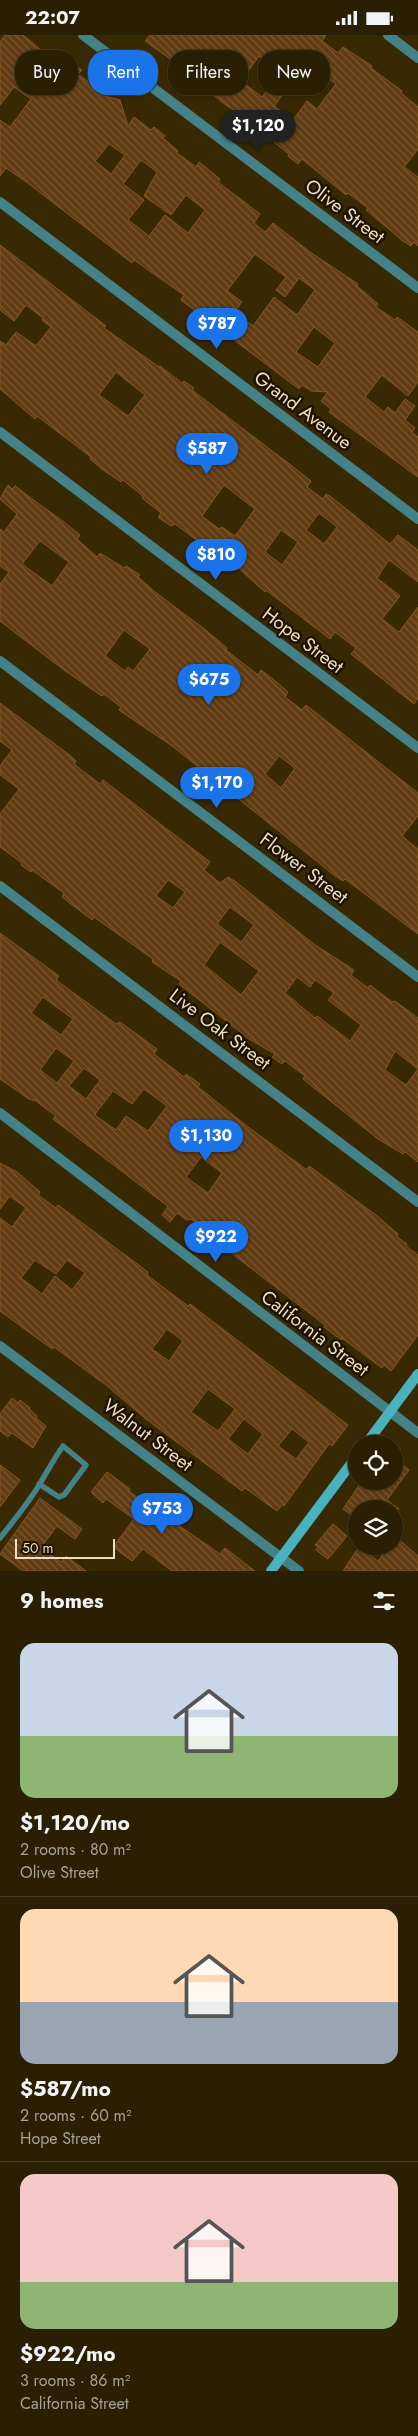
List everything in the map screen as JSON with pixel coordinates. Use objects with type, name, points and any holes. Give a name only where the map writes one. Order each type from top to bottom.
[{"type":"street","name":"Olive Street","points":[[83,35],[418,288]]},
{"type":"street","points":[[388,35],[418,58]]},
{"type":"street","name":"Grand Avenue","points":[[0,202],[418,519]]},
{"type":"street","name":"Hope Street","points":[[0,432],[418,749]]},
{"type":"street","name":"Flower Street","points":[[0,661],[418,977]]},
{"type":"street","name":"Live Oak Street","points":[[0,886],[418,1202]]},
{"type":"street","name":"California Street","points":[[0,1113],[418,1433]]},
{"type":"street","name":"Walnut Street","points":[[0,1345],[298,1571]]},
{"type":"street","points":[[373,1435],[418,1374]]},
{"type":"street","points":[[271,1571],[348,1468]]},
{"type":"lane","points":[[0,1538],[40,1484],[63,1446],[86,1465],[64,1495],[59,1497],[40,1484]]},
{"type":"building","points":[[5,35],[23,35],[41,50],[15,50],[15,88],[0,105],[0,42]]},
{"type":"building","points":[[150,35],[326,35],[322,41],[338,53],[343,47],[372,66],[371,68],[402,91],[401,93],[418,107],[418,149],[404,167],[418,177],[418,246],[414,242],[411,246],[403,241],[366,210],[368,208],[348,193],[346,195],[302,159],[298,164],[288,156],[289,154],[267,137],[256,124],[213,95],[248,95],[248,86],[262,97],[264,95],[282,95],[274,106],[293,120],[307,101],[317,109],[328,95],[330,95],[336,84],[330,80],[330,50],[258,50],[258,57],[248,71],[248,50],[168,50],[168,57],[145,41]]},
{"type":"building","points":[[78,74],[88,82],[88,95],[105,95],[120,100],[128,126],[134,117],[151,130],[154,127],[165,136],[163,138],[178,151],[177,153],[196,167],[199,162],[220,179],[218,182],[260,214],[254,223],[265,232],[273,223],[310,252],[358,284],[357,286],[378,304],[376,307],[395,320],[397,317],[418,332],[418,382],[408,396],[382,375],[365,397],[384,412],[388,407],[395,413],[405,399],[415,406],[405,420],[415,428],[412,432],[418,437],[418,477],[329,412],[331,409],[321,401],[328,392],[311,391],[302,385],[299,389],[181,300],[184,295],[134,260],[132,263],[25,181],[6,168],[0,176],[0,120],[10,127],[31,99],[25,95],[78,95]],"holes":[[[109,144],[125,155],[111,174],[95,161]],[[141,160],[157,172],[144,196],[171,215],[186,195],[205,210],[188,233],[165,215],[149,236],[128,220],[144,200],[123,184]],[[255,254],[286,277],[276,290],[285,297],[299,278],[315,290],[297,315],[274,297],[253,326],[234,312],[242,302],[227,291]],[[314,327],[335,343],[318,367],[296,352]]]},
{"type":"building","points":[[0,245],[106,326],[104,328],[182,383],[184,381],[194,388],[192,390],[311,481],[307,487],[323,499],[326,494],[330,496],[390,544],[398,535],[418,550],[418,582],[389,560],[377,578],[400,596],[382,619],[399,632],[418,607],[418,698],[414,704],[351,654],[356,648],[335,632],[330,639],[266,590],[265,592],[234,564],[214,553],[175,524],[171,526],[158,517],[161,513],[142,498],[143,496],[123,480],[121,482],[102,469],[90,459],[91,457],[37,416],[35,419],[0,389],[0,341],[6,345],[16,332],[36,346],[51,327],[26,305],[14,321],[0,310]],"holes":[[[116,372],[145,395],[128,416],[99,395]],[[224,485],[255,509],[235,536],[222,527],[219,529],[202,516]],[[319,513],[337,527],[324,544],[306,530]],[[281,530],[298,542],[282,565],[265,552]]]},
{"type":"building","points":[[8,485],[12,489],[15,486],[80,535],[77,539],[97,557],[100,553],[124,568],[126,566],[140,575],[138,577],[155,592],[203,628],[227,648],[226,650],[258,675],[261,670],[279,684],[288,692],[285,697],[302,710],[306,705],[418,793],[418,816],[402,836],[418,849],[418,934],[345,879],[343,881],[334,875],[172,746],[119,710],[121,707],[104,694],[102,696],[64,670],[0,621],[0,584],[9,572],[0,566],[0,529],[4,532],[17,514],[0,499]],"holes":[[[40,541],[69,562],[52,586],[22,564]],[[124,630],[150,649],[133,671],[128,667],[125,671],[105,656]],[[279,756],[295,768],[281,788],[265,774]]]},
{"type":"building","points":[[0,703],[72,757],[76,761],[74,764],[84,772],[100,784],[103,780],[210,862],[204,870],[220,883],[228,877],[236,882],[315,945],[354,970],[351,975],[368,988],[370,985],[392,1002],[395,1001],[418,1018],[418,1069],[418,1162],[405,1152],[403,1154],[378,1139],[303,1079],[305,1076],[285,1061],[282,1064],[272,1057],[275,1054],[249,1039],[179,984],[181,981],[152,962],[153,959],[94,917],[92,920],[62,897],[64,893],[32,870],[31,872],[21,865],[22,863],[0,847],[0,814],[19,789],[0,775],[0,766],[12,750],[0,741]],"holes":[[[168,880],[185,892],[173,908],[156,896]],[[230,907],[254,925],[241,942],[217,924]],[[220,942],[259,971],[241,995],[204,965]],[[297,977],[310,987],[315,980],[334,993],[328,1000],[361,1025],[350,1041],[317,1016],[315,1018],[285,993]],[[395,1051],[418,1069],[406,1085],[385,1070]]]},
{"type":"building","points":[[0,933],[59,976],[56,980],[116,1024],[120,1022],[157,1049],[154,1054],[184,1077],[186,1074],[200,1084],[198,1087],[248,1127],[307,1170],[309,1166],[376,1215],[398,1234],[397,1237],[418,1255],[418,1335],[391,1371],[384,1365],[382,1368],[324,1327],[325,1325],[209,1236],[211,1234],[191,1219],[187,1220],[177,1213],[170,1222],[162,1215],[168,1207],[165,1204],[53,1119],[56,1116],[0,1079]],"holes":[[[43,997],[73,1019],[61,1035],[31,1013]],[[56,1048],[74,1061],[57,1083],[40,1070]],[[84,1068],[100,1080],[86,1099],[69,1086]],[[144,1089],[167,1106],[148,1131],[126,1116],[116,1130],[95,1114],[113,1091],[132,1104]],[[201,1157],[222,1173],[208,1193],[186,1177]]]},
{"type":"building","points":[[0,1163],[17,1172],[40,1192],[38,1195],[56,1208],[58,1205],[148,1272],[147,1275],[164,1288],[188,1306],[190,1304],[348,1425],[332,1446],[329,1444],[284,1506],[283,1504],[277,1511],[245,1488],[242,1491],[146,1419],[106,1385],[0,1311],[0,1218],[12,1227],[26,1208],[10,1196],[0,1209]],"holes":[[[35,1260],[56,1274],[67,1260],[85,1273],[72,1290],[55,1276],[42,1294],[21,1278]],[[167,1329],[183,1341],[169,1361],[152,1349]],[[208,1389],[235,1409],[218,1431],[191,1412]],[[244,1419],[263,1434],[248,1454],[228,1439]],[[292,1429],[309,1442],[296,1459],[278,1446]]]},
{"type":"building","points":[[12,1398],[18,1403],[20,1400],[30,1408],[37,1416],[36,1418],[46,1426],[33,1448],[12,1433],[8,1437],[0,1431],[0,1414]]},
{"type":"building","points":[[0,1465],[20,1480],[0,1507]]},
{"type":"building","points":[[403,1465],[409,1470],[403,1478]]},
{"type":"building","points":[[107,1472],[130,1489],[129,1491],[138,1498],[137,1500],[153,1512],[155,1509],[220,1554],[225,1548],[255,1571],[172,1571],[143,1549],[132,1561],[113,1547],[134,1519],[106,1499],[103,1503],[91,1492]]},
{"type":"building","points":[[356,1490],[394,1490],[387,1500],[349,1500]]},
{"type":"building","points":[[40,1498],[82,1529],[75,1539],[57,1526],[41,1547],[61,1562],[66,1556],[86,1571],[23,1571],[0,1554]]},
{"type":"building","points":[[348,1502],[348,1512],[343,1509]]},
{"type":"building","points":[[333,1524],[347,1536],[328,1559],[316,1550],[318,1547],[315,1545]]},
{"type":"building","points":[[403,1543],[418,1556],[418,1571],[343,1571],[354,1555],[370,1555],[378,1561],[382,1555],[403,1555]]}]
